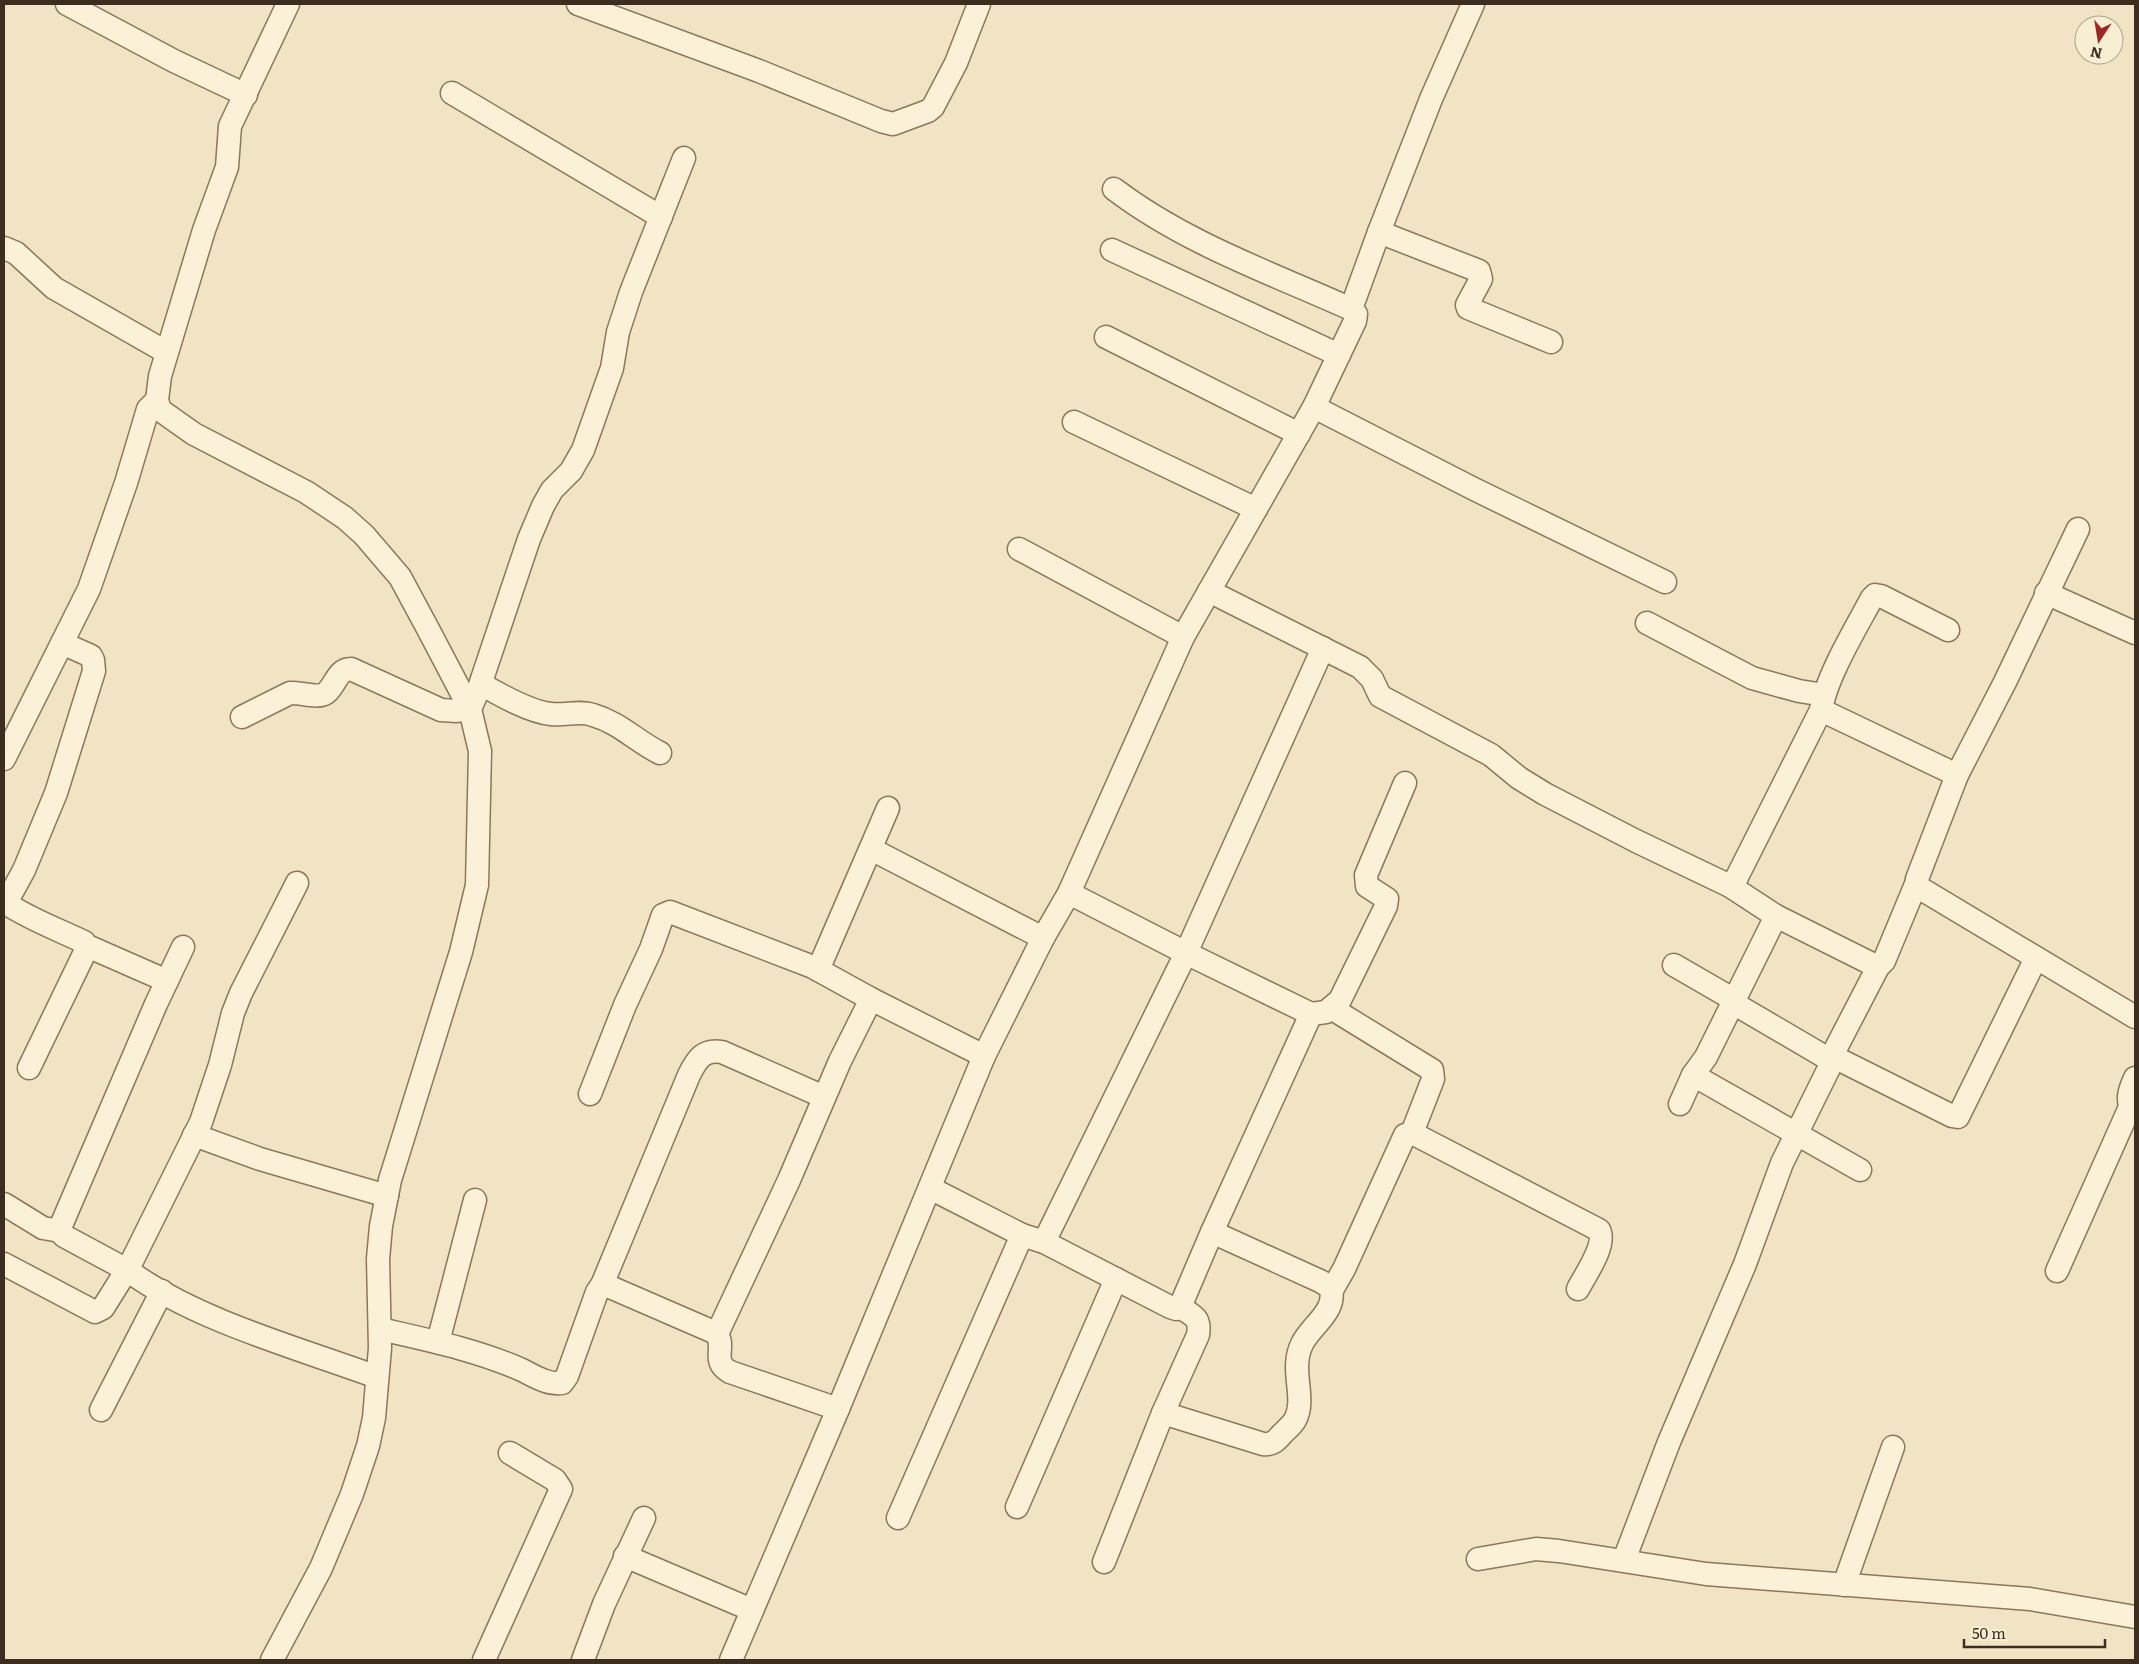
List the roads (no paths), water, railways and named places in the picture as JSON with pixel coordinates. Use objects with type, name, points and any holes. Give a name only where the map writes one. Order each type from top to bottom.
[{"type":"street","points":[[67,4],[174,61],[246,95]]},
{"type":"street","points":[[4,759],[88,589],[126,483],[148,409],[156,400],[166,352],[204,230],[227,167],[230,126],[288,4]]},
{"type":"street","points":[[578,4],[759,71],[881,122],[892,124],[928,111],[933,107],[956,63],[979,4]]},
{"type":"street","points":[[1351,309],[1444,66],[1473,4]]},
{"type":"street","points":[[452,93],[661,217]]},
{"type":"street","points":[[470,708],[480,684],[529,539],[543,506],[552,490],[571,471],[583,450],[612,368],[618,332],[631,292],[684,158]]},
{"type":"street","points":[[731,1660],[838,1409],[984,1056],[1043,938],[1069,893],[1183,636],[1314,407],[1355,321],[1356,314],[1351,309],[1184,234],[1134,204],[1114,189]]},
{"type":"street","points":[[1379,232],[1479,271],[1480,279],[1467,305],[1468,308],[1552,342]]},
{"type":"street","points":[[4,248],[16,253],[54,288],[166,352]]},
{"type":"street","points":[[1112,250],[1339,355]]},
{"type":"street","points":[[1106,338],[1299,434]]},
{"type":"street","points":[[156,400],[160,410],[194,434],[306,492],[345,518],[364,535],[400,576],[470,708],[480,751],[477,885],[461,952],[390,1180],[381,1226],[378,1259],[380,1329],[372,1428],[352,1494],[321,1568],[279,1658]]},
{"type":"street","points":[[1314,407],[1474,489],[1664,582]]},
{"type":"street","points":[[1074,422],[1256,509]]},
{"type":"street","points":[[1624,1560],[1669,1442],[1730,1302],[1782,1163],[1833,1059],[1836,1048],[1878,967],[1884,961],[1916,884],[1916,879],[1957,775],[2005,682],[2078,529]]},
{"type":"street","points":[[1019,549],[1183,636]]},
{"type":"street","points":[[1209,591],[1360,667],[1372,679],[1380,696],[1491,755],[1519,778],[1545,794],[1636,842],[1730,886],[1776,916],[1878,967]]},
{"type":"street","points":[[2046,593],[2135,633]]},
{"type":"street","points":[[1730,886],[1734,882],[1823,703],[1850,639],[1872,598],[1875,595],[1881,596],[1948,630]]},
{"type":"street","points":[[1647,623],[1752,678],[1799,692],[1823,703],[1957,775]]},
{"type":"street","points":[[62,643],[80,649],[91,656],[94,670],[56,793],[24,870],[5,902],[33,919],[70,934],[84,942],[85,945],[167,981]]},
{"type":"street","points":[[1044,1242],[1186,953],[1323,648]]},
{"type":"street","points":[[242,717],[290,693],[325,694],[341,672],[351,669],[440,710],[457,711],[470,708]]},
{"type":"street","points":[[480,684],[501,696],[541,712],[559,715],[575,712],[593,715],[620,726],[645,745],[660,753]]},
{"type":"street","points":[[1180,1307],[1212,1232],[1321,1011],[1344,992],[1386,906],[1386,899],[1367,886],[1366,875],[1405,783]]},
{"type":"street","points":[[818,970],[888,808]]},
{"type":"street","points":[[871,849],[1043,938]]},
{"type":"street","points":[[4,1264],[95,1312],[103,1308],[129,1268],[201,1122],[220,1065],[236,1006],[297,883]]},
{"type":"street","points":[[1916,884],[1918,887],[2135,1018]]},
{"type":"street","points":[[1069,893],[1186,953],[1321,1011],[1432,1070],[1434,1074],[1434,1079],[1412,1132],[1405,1135],[1344,1269],[1332,1290],[1331,1300],[1326,1312],[1302,1343],[1298,1354],[1296,1376],[1300,1400],[1299,1411],[1294,1422],[1276,1440],[1270,1444],[1262,1444],[1162,1413]]},
{"type":"street","points":[[590,1094],[625,1005],[651,950],[663,915],[670,912],[818,970],[984,1056]]},
{"type":"street","points":[[1680,1104],[1693,1075],[1706,1057],[1776,916]]},
{"type":"street","points":[[29,1068],[85,952],[85,945]]},
{"type":"street","points":[[60,1231],[68,1208],[182,947]]},
{"type":"street","points":[[1674,965],[1731,998],[1733,1003],[1833,1059],[1943,1112],[1958,1117],[2036,958]]},
{"type":"street","points":[[717,1334],[789,1180],[824,1097],[871,999]]},
{"type":"street","points":[[380,1329],[438,1342],[498,1360],[550,1383],[562,1383],[568,1376],[596,1292],[602,1285],[696,1060],[701,1055],[714,1051],[722,1052],[824,1097]]},
{"type":"street","points":[[1693,1075],[1860,1170]]},
{"type":"street","points":[[2057,1271],[2132,1110],[2130,1090],[2135,1078]]},
{"type":"street","points":[[1412,1132],[1599,1230],[1602,1237],[1599,1248],[1578,1290]]},
{"type":"street","points":[[194,1135],[260,1159],[387,1196]]},
{"type":"street","points":[[930,1188],[1022,1235],[1044,1242],[1170,1307],[1176,1309],[1180,1307]]},
{"type":"street","points":[[438,1342],[475,1200]]},
{"type":"street","points":[[4,1204],[43,1228],[60,1231],[64,1236],[129,1268],[130,1272],[202,1312],[377,1377]]},
{"type":"street","points":[[1212,1232],[1320,1281],[1332,1290]]},
{"type":"street","points":[[898,1518],[1022,1235]]},
{"type":"street","points":[[1018,1507],[1116,1279]]},
{"type":"street","points":[[602,1285],[670,1312],[717,1334],[722,1368],[838,1409]]},
{"type":"street","points":[[101,1410],[162,1291]]},
{"type":"street","points":[[1104,1562],[1162,1413],[1198,1334],[1200,1325],[1197,1319],[1180,1307]]},
{"type":"street","points":[[1844,1584],[1893,1447]]},
{"type":"street","points":[[484,1660],[562,1489],[555,1480],[510,1453]]},
{"type":"street","points":[[583,1660],[625,1556],[644,1518]]},
{"type":"street","points":[[1478,1559],[1536,1549],[1624,1560],[1706,1574],[2030,1600],[2135,1617]]},
{"type":"street","points":[[625,1556],[752,1610]]}]
